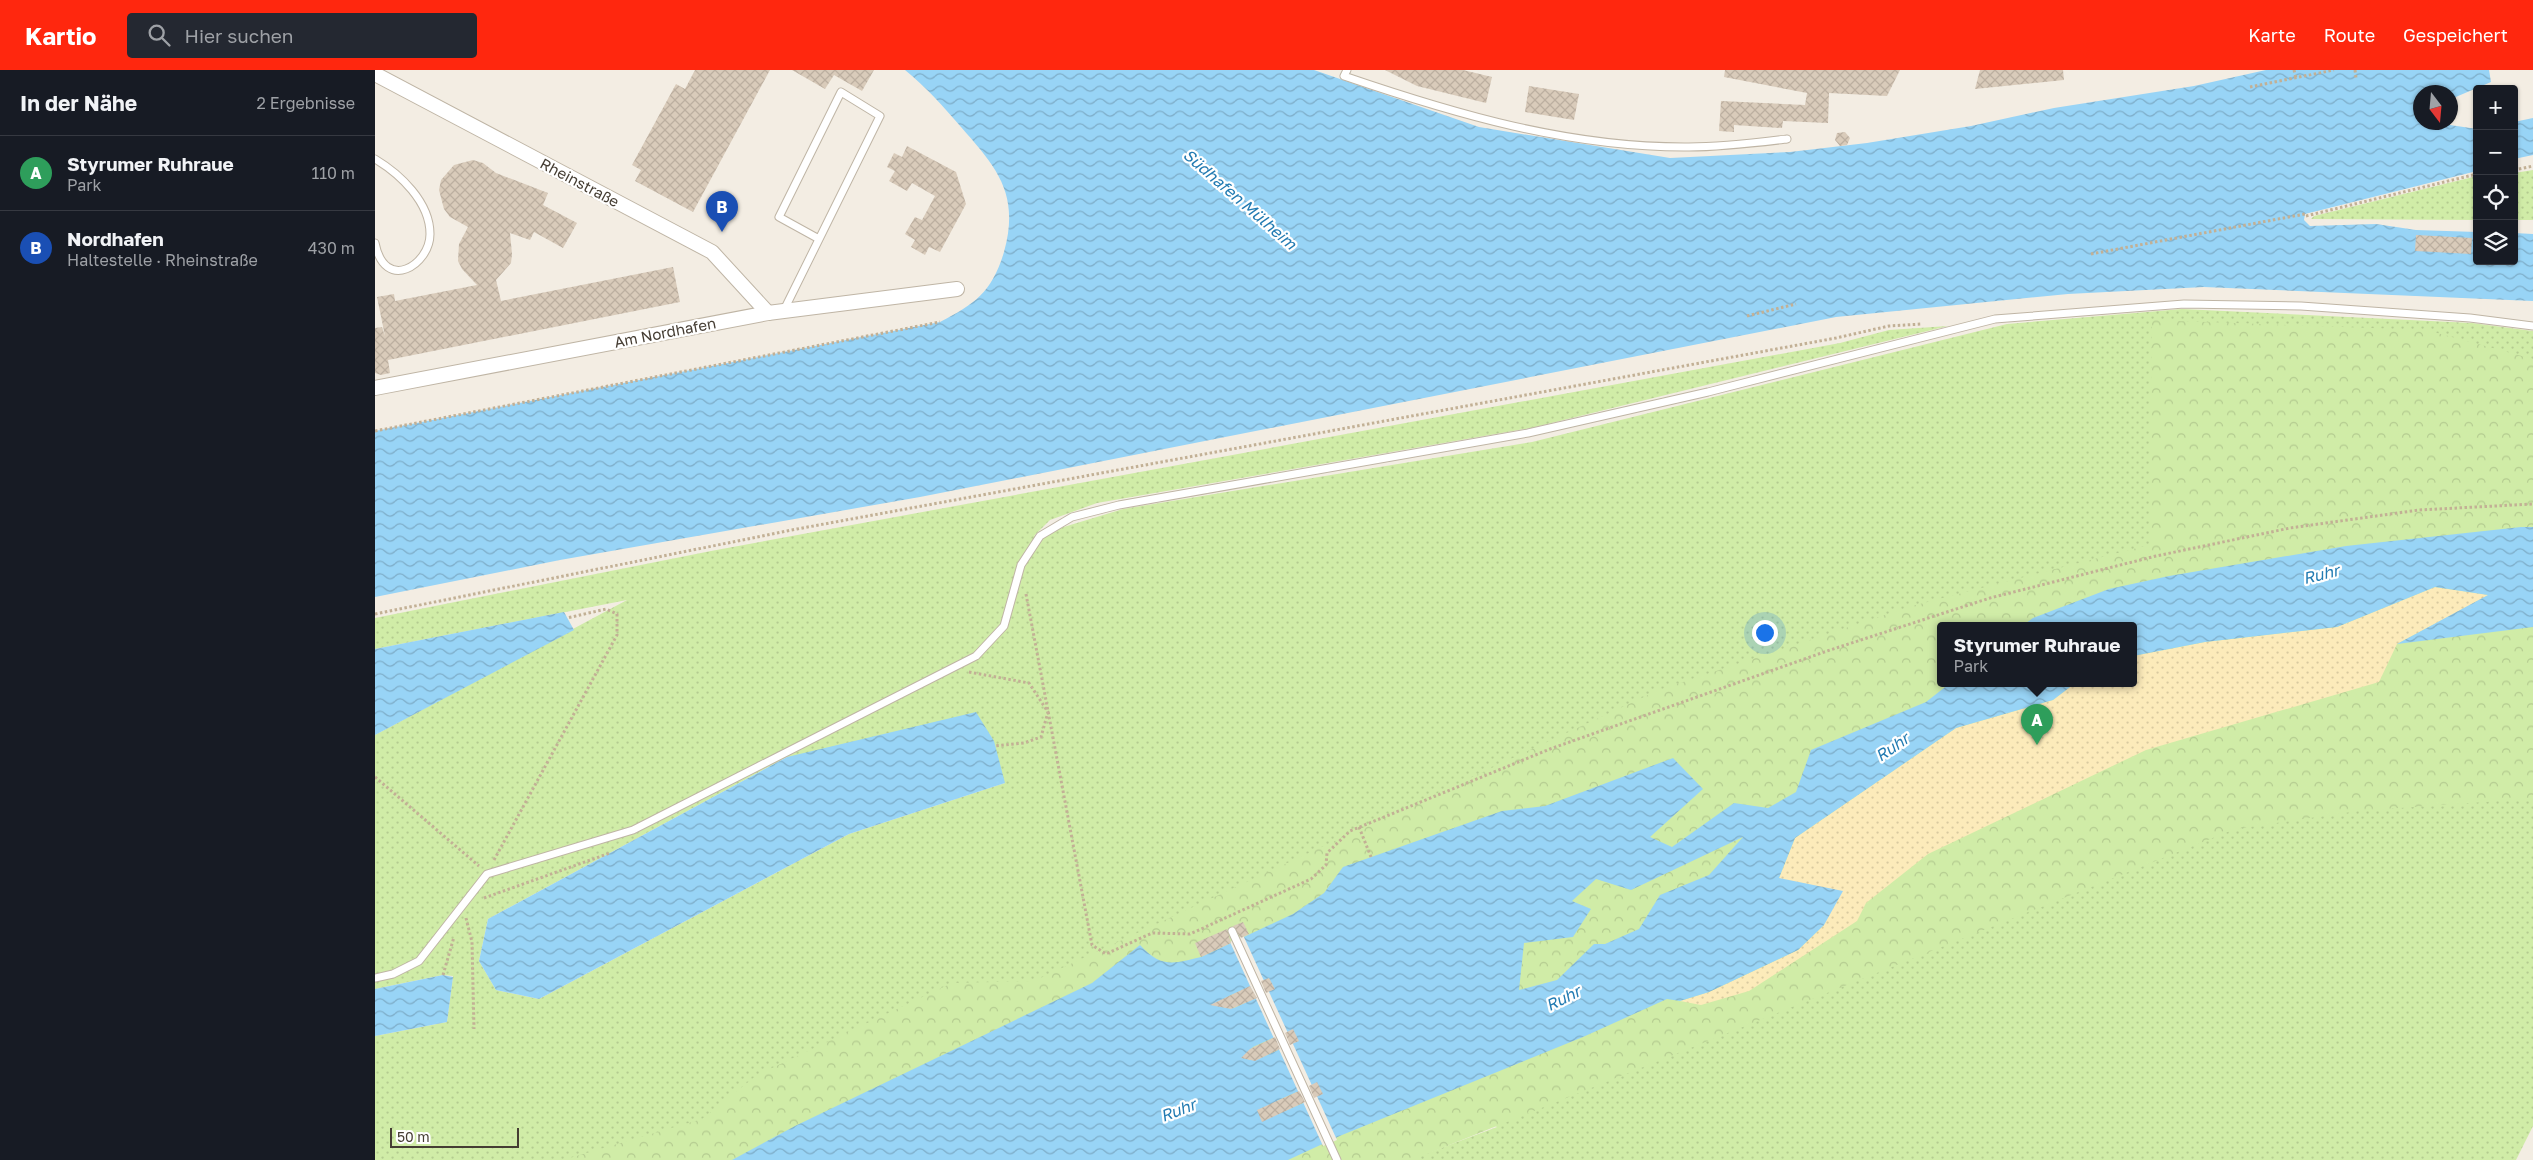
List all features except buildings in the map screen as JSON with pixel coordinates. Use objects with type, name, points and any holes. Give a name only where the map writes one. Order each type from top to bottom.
[{"type":"street","name":"Rheinstraße","points":[[375,74],[712,252],[768,313]]},
{"type":"street","name":"Am Nordhafen","points":[[375,388],[784,310],[957,289]]},
{"type":"lane","points":[[1347,70],[1344,76],[1417,101],[1502,124],[1558,136],[1620,144],[1688,148],[1742,145],[1787,139]]},
{"type":"lane","points":[[784,310],[880,116],[841,92],[779,217],[819,239]]},
{"type":"lane","points":[[375,159],[406,183],[426,214],[430,234],[429,244],[420,259],[403,269],[390,270],[384,266],[379,259],[375,243]]},
{"type":"lane","points":[[375,978],[393,974],[419,961],[487,874],[633,830],[976,656],[1004,626],[1021,565],[1040,536],[1072,517],[1119,505],[1528,434],[1707,392],[1995,319],[2185,304],[2301,306],[2470,318],[2533,326]]},
{"type":"lane","points":[[1232,932],[1337,1160]]},
{"type":"path","points":[[2294,70],[2296,78]]},
{"type":"path","points":[[2250,87],[2334,70]]},
{"type":"path","points":[[2355,70],[2356,78]]},
{"type":"path","points":[[2518,169],[2533,166]]},
{"type":"path","points":[[2091,254],[2305,215],[2473,175]]},
{"type":"path","points":[[1747,316],[1796,304]]},
{"type":"path","points":[[375,431],[940,322]]},
{"type":"path","points":[[375,614],[807,528],[1826,340],[1889,326],[1927,324]]},
{"type":"path","points":[[1025,593],[1093,945],[1106,954],[1151,933],[1190,934],[1311,880],[1326,865],[1327,852],[1351,830],[1550,749],[1827,651],[1990,598],[2156,556],[2290,528],[2419,510],[2533,504]]},
{"type":"path","points":[[375,777],[487,874],[617,635],[617,614],[606,609],[567,618]]},
{"type":"path","points":[[951,669],[1029,682],[1048,712],[1041,737],[1024,743],[995,746]]},
{"type":"path","points":[[1359,827],[1371,857]]},
{"type":"path","points":[[474,1029],[472,942],[462,905],[610,853]]},
{"type":"path","points":[[443,975],[455,932]]},
{"type":"green space","points":[[2533,170],[2533,220],[2518,220],[2518,172]]},
{"type":"green space","points":[[2473,177],[2473,220],[2311,219],[2314,216]]},
{"type":"green space","points":[[2182,309],[2472,323],[2533,331],[2533,508],[2169,576],[1958,622],[1937,622],[1937,627],[1885,638],[732,1160],[375,1160],[375,1036],[447,1022],[453,976],[443,975],[375,989],[375,735],[627,600],[375,649],[375,618],[711,551],[1840,343],[1889,330],[1948,326],[1531,428],[1097,503],[1050,520],[1034,536],[1123,509],[1532,442],[2007,324]],"holes":[[[787,757],[1005,783],[849,834],[539,999],[496,990],[479,961],[488,919]]]},
{"type":"green space","points":[[2152,320],[2426,330],[2533,359],[2533,801],[2512,800],[2358,811],[2235,829],[1412,1160],[563,1160],[702,1119],[757,1075],[952,983],[1034,981],[1659,690],[1912,606],[2149,545]]},
{"type":"green space","points":[[2533,627],[2533,1126],[2516,1160],[1409,1160],[1497,1127],[1451,1104]]},
{"type":"sand","points":[[2435,587],[2489,595],[2397,644],[2379,682],[2146,750],[1928,854],[1866,903],[1857,921],[1749,991],[1701,1005],[1680,1001],[1709,992],[1798,950],[1824,925],[1779,878],[1795,838],[1956,728],[2053,700],[2070,687],[2137,687],[2137,655],[2205,642],[2337,627]]},
{"type":"water","name":"Südhafen Mülheim","points":[[905,70],[1314,70],[1479,127],[1670,158],[1790,152],[1867,143],[1971,126],[2054,108],[2194,86],[2266,70],[2489,70],[2491,82],[2484,85],[2473,85],[2473,90],[2458,96],[2458,85],[2413,85],[2413,130],[2458,130],[2458,126],[2473,128],[2473,172],[2305,214],[2304,220],[2310,226],[2376,224],[2416,230],[2473,232],[2473,265],[2518,265],[2518,233],[2533,234],[2533,301],[2204,287],[2068,294],[1836,317],[920,497],[560,560],[375,597],[375,431],[940,322],[963,309],[981,295],[994,277],[1004,252],[1009,214],[1007,198],[995,169],[941,104]]},
{"type":"water","points":[[2533,118],[2533,155],[2518,158],[2518,121]]},
{"type":"water","name":"Ruhr","points":[[2533,527],[2533,627],[2397,644],[2488,595],[2435,587],[2337,627],[2205,642],[2137,655],[2137,622],[2028,622],[2033,618],[2109,589],[2169,576],[2346,546]]},
{"type":"water","points":[[564,612],[574,630],[375,735],[375,649]]},
{"type":"water","name":"Ruhr","points":[[1945,687],[2070,687],[2053,700],[1956,728],[1795,838],[1779,878],[1843,891],[1824,925],[1798,950],[1709,992],[1680,1001],[1667,999],[1583,1037],[1342,1135],[1288,1160],[732,1160],[795,1126],[1092,983],[1140,945],[1154,958],[1161,961],[1183,961],[1201,957],[1293,914],[1324,893],[1343,867],[1502,811],[1545,806],[1673,758],[1703,789],[1650,837],[1672,847],[1734,803],[1768,808],[1796,792],[1811,750],[1926,702]],"holes":[[[1743,837],[1709,875],[1660,895],[1639,929],[1605,944],[1594,944],[1557,980],[1519,990],[1524,943],[1573,937],[1591,909],[1572,901],[1596,879],[1631,890]],[[1250,987],[1255,998],[1234,1008],[1225,1008],[1224,1006],[1229,996]],[[1273,1038],[1278,1050],[1258,1059],[1249,1060],[1246,1055],[1253,1047]],[[1297,1092],[1303,1103],[1282,1112],[1277,1101]]]},
{"type":"water","points":[[976,712],[994,741],[1005,783],[849,834],[539,999],[496,990],[479,961],[488,919],[787,757]]},
{"type":"water","points":[[443,975],[453,977],[447,1022],[375,1036],[375,989]]},
{"type":"pier","points":[[1243,935],[1337,1140],[1323,1146],[1230,942]]},
{"type":"place","name":"Nordhafen","points":[[722,232]]},
{"type":"place","name":"Styrumer Ruhraue","points":[[2037,745]]}]
